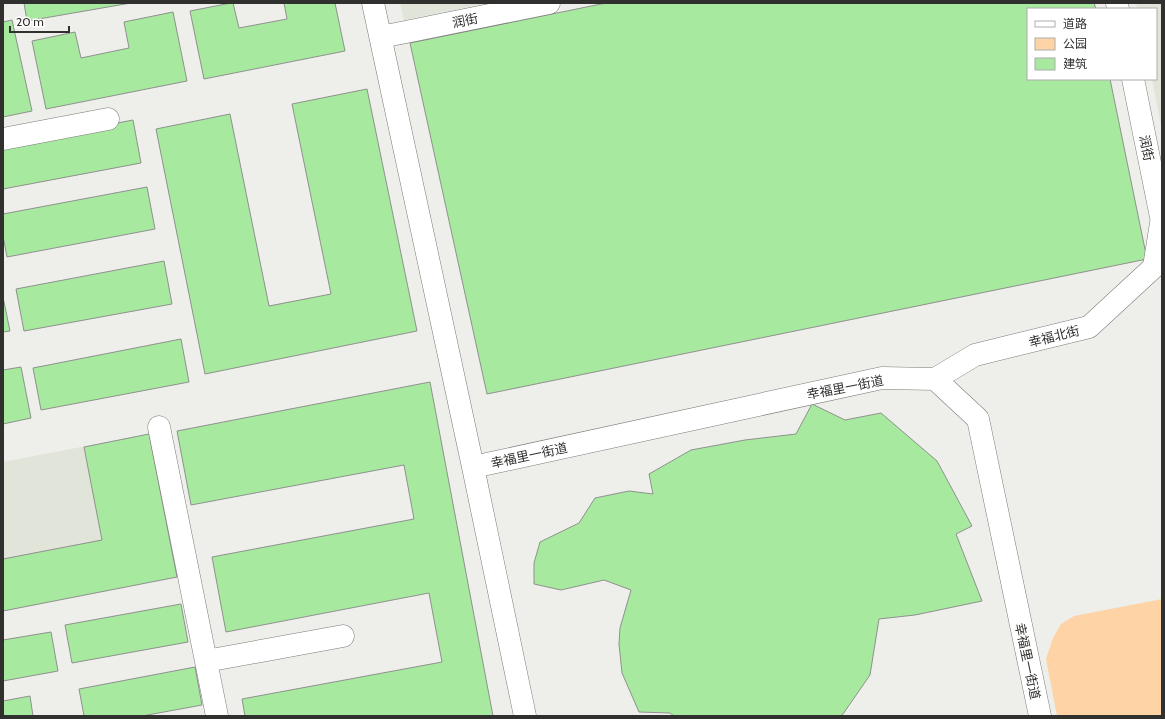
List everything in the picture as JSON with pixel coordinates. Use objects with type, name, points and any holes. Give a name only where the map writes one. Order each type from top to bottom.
[{"type":"street","points":[[373,3],[525,716]]},
{"type":"street","name":"润街","points":[[381,36],[549,3]]},
{"type":"street","name":"润街","points":[[1133,80],[1162,217]]},
{"type":"street","points":[[3,139],[108,119]]},
{"type":"street","name":"幸福北街","points":[[935,379],[975,355],[1089,327],[1154,268],[1162,217]]},
{"type":"street","name":"幸福里一街道","points":[[473,467],[882,378],[935,379],[978,419],[1040,716]]},
{"type":"street","points":[[158,427],[217,716]]},
{"type":"street","points":[[206,661],[343,636]]},
{"type":"shaded area","points":[[400,3],[489,3],[404,20]]},
{"type":"shaded area","points":[[1136,3],[1162,3],[1162,130],[1152,80],[1157,80],[1157,8],[1137,8]]},
{"type":"shaded area","points":[[149,434],[177,577],[3,611],[3,462]]},
{"type":"green space","points":[[1162,599],[1162,716],[1057,716],[1046,659],[1053,638],[1061,624],[1074,616]]},
{"type":"building","points":[[24,3],[131,3],[27,21]]},
{"type":"building","points":[[233,3],[239,28],[287,19],[284,3],[335,3],[345,51],[204,79],[190,11]]},
{"type":"building","points":[[606,3],[1094,3],[1096,8],[1027,8],[1027,80],[1110,80],[1147,259],[487,394],[410,43]]},
{"type":"building","points":[[173,12],[187,81],[46,109],[32,41],[75,32],[81,58],[129,48],[124,22]]},
{"type":"building","points":[[12,20],[32,111],[3,117],[3,22]]},
{"type":"building","points":[[367,89],[417,331],[205,374],[156,129],[230,114],[269,306],[331,294],[292,104]]},
{"type":"building","points":[[133,120],[141,163],[3,189],[3,145]]},
{"type":"building","points":[[147,187],[155,229],[7,257],[3,236],[3,214]]},
{"type":"building","points":[[164,261],[172,304],[24,331],[16,289]]},
{"type":"building","points":[[3,297],[10,331],[3,332]]},
{"type":"building","points":[[181,339],[189,382],[41,410],[33,368]]},
{"type":"building","points":[[21,367],[31,418],[3,424],[3,370]]},
{"type":"building","points":[[430,382],[493,716],[245,716],[242,699],[442,662],[429,593],[226,632],[212,557],[414,519],[404,465],[191,505],[177,431]]},
{"type":"building","points":[[812,404],[845,420],[881,413],[937,461],[972,526],[956,534],[982,601],[915,615],[879,619],[870,675],[843,714],[840,716],[674,716],[670,713],[639,712],[622,673],[619,644],[620,628],[631,590],[604,580],[561,590],[534,584],[534,563],[540,542],[579,523],[595,498],[629,491],[653,494],[649,474],[691,450],[745,440],[796,434]]},
{"type":"building","points":[[149,434],[177,577],[3,611],[3,559],[102,540],[84,447]]},
{"type":"building","points":[[181,604],[188,642],[72,663],[65,625]]},
{"type":"building","points":[[51,632],[58,671],[3,681],[3,640]]},
{"type":"building","points":[[195,667],[202,705],[142,716],[84,716],[79,689]]},
{"type":"building","points":[[30,696],[33,716],[3,716],[3,701]]}]
